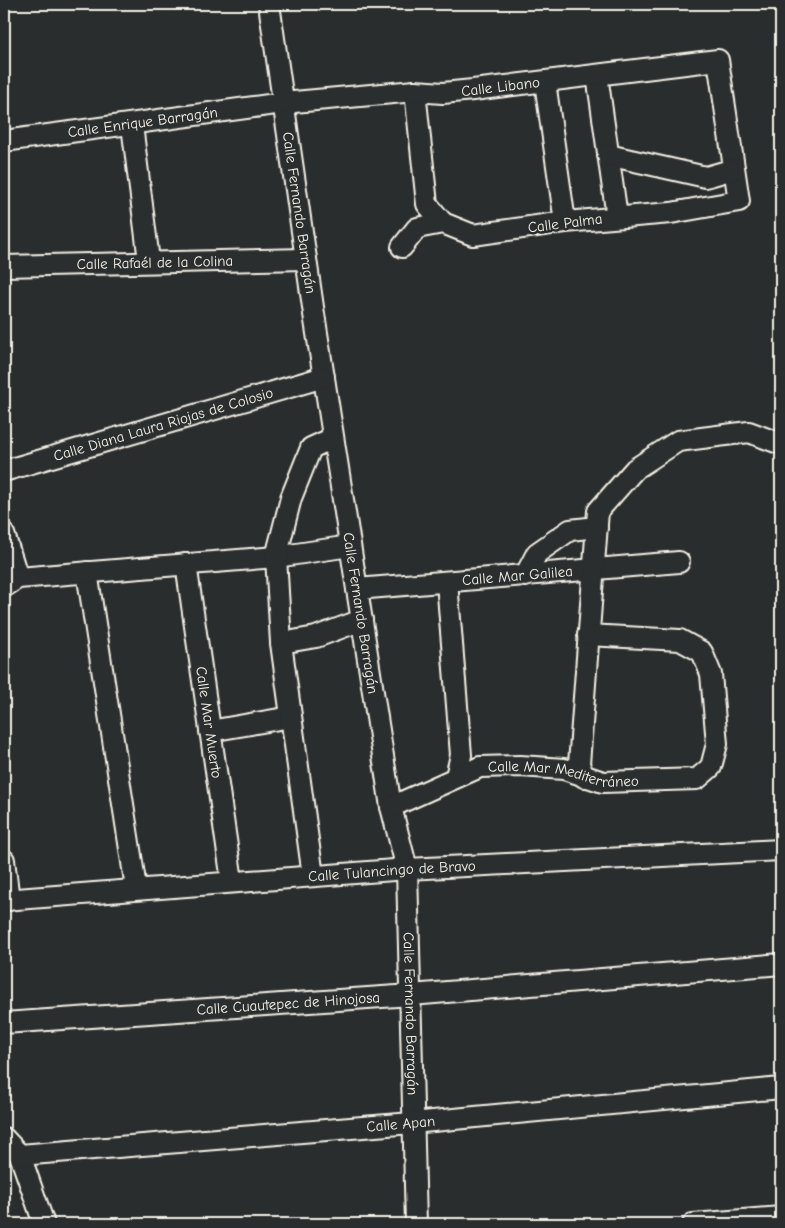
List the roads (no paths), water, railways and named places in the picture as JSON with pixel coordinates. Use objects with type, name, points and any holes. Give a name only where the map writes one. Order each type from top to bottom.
[{"type":"street","name":"Calle Fernando Barragán","points":[[269,4],[333,438],[391,807],[407,869],[416,1224]]},
{"type":"street","name":"Calle Libano","points":[[283,103],[415,91],[443,93],[718,60],[734,169]]},
{"type":"street","points":[[597,75],[617,217]]},
{"type":"street","points":[[545,82],[564,222]]},
{"type":"street","points":[[402,247],[417,228],[443,223],[427,204],[415,91]]},
{"type":"street","name":"Calle Enrique Barragán","points":[[4,142],[283,103]]},
{"type":"street","points":[[132,125],[149,261]]},
{"type":"street","points":[[608,155],[706,177],[734,169]]},
{"type":"street","name":"Calle Palma","points":[[443,223],[473,235],[564,222],[671,212],[739,201],[734,169]]},
{"type":"street","name":"Calle Rafaél de la Colina","points":[[4,266],[149,261],[306,259]]},
{"type":"street","name":"Calle Diana Laura Riojas de Colosio","points":[[4,471],[324,377]]},
{"type":"street","points":[[584,777],[578,764],[598,511],[635,469],[678,441],[749,432],[781,444]]},
{"type":"street","points":[[314,876],[281,643],[276,557],[291,498],[311,448],[333,438]]},
{"type":"street","points":[[525,576],[537,553],[570,530],[597,527]]},
{"type":"street","points":[[4,534],[11,583],[88,572],[276,557],[350,546]]},
{"type":"street","name":"Calle Mar Galilea","points":[[357,589],[679,562]]},
{"type":"street","name":"Calle Mar Muerto","points":[[186,564],[232,881]]},
{"type":"street","points":[[88,572],[136,888]]},
{"type":"street","points":[[447,582],[461,755],[456,777]]},
{"type":"street","points":[[281,643],[316,637],[362,620]]},
{"type":"street","name":"Calle Mar Mediterráneo","points":[[391,807],[444,785],[456,777],[480,767],[520,766],[564,769],[603,782],[697,779],[711,767],[717,744],[712,674],[702,652],[680,640],[588,634]]},
{"type":"street","points":[[210,731],[291,717]]},
{"type":"street","name":"Calle Tulancingo de Bravo","points":[[6,900],[136,888],[407,869],[781,850]]},
{"type":"street","points":[[4,860],[6,900]]},
{"type":"street","name":"Calle Cuautepec de Hinojosa","points":[[4,1023],[411,995],[781,964]]},
{"type":"street","name":"Calle Apan","points":[[20,1154],[412,1123],[781,1088]]},
{"type":"street","points":[[4,1138],[20,1154],[44,1224]]},
{"type":"street","points":[[693,1224],[781,1217]]}]
